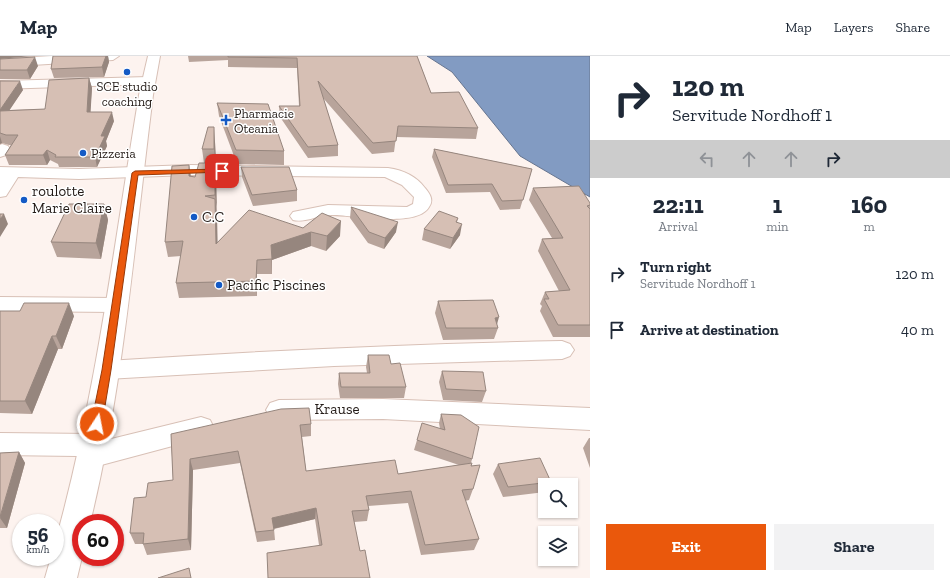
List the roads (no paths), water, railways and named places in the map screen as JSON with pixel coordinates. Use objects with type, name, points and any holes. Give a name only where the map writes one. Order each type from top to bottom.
[{"type":"street","points":[[0,63],[113,56]]},
{"type":"street","points":[[61,578],[81,503],[106,370],[148,81],[154,56]]},
{"type":"street","points":[[0,85],[148,81]]},
{"type":"street","points":[[0,192],[7,172],[135,173],[190,170],[373,172],[396,174],[416,187],[421,192],[423,199],[422,204],[415,210],[403,213],[336,209],[321,210],[299,216]]},
{"type":"street","points":[[0,304],[116,305]]},
{"type":"street","points":[[106,370],[309,358],[482,351],[562,350]]},
{"type":"street","name":"Krause","points":[[254,416],[284,409],[383,409],[590,419]]},
{"type":"street","points":[[0,444],[91,451],[224,422]]},
{"type":"water","points":[[427,56],[590,56],[590,197],[520,156],[452,72]]},
{"type":"place","name":"SCE studio coaching","points":[[127,72]]},
{"type":"place","name":"Pharmacie Oteania","points":[[226,120]]},
{"type":"place","name":"Pizzeria","points":[[83,153]]},
{"type":"place","name":"roulotte Marie Claire","points":[[24,200]]},
{"type":"place","name":"C.C","points":[[194,217]]},
{"type":"place","name":"Pacific Piscines","points":[[219,285]]}]
